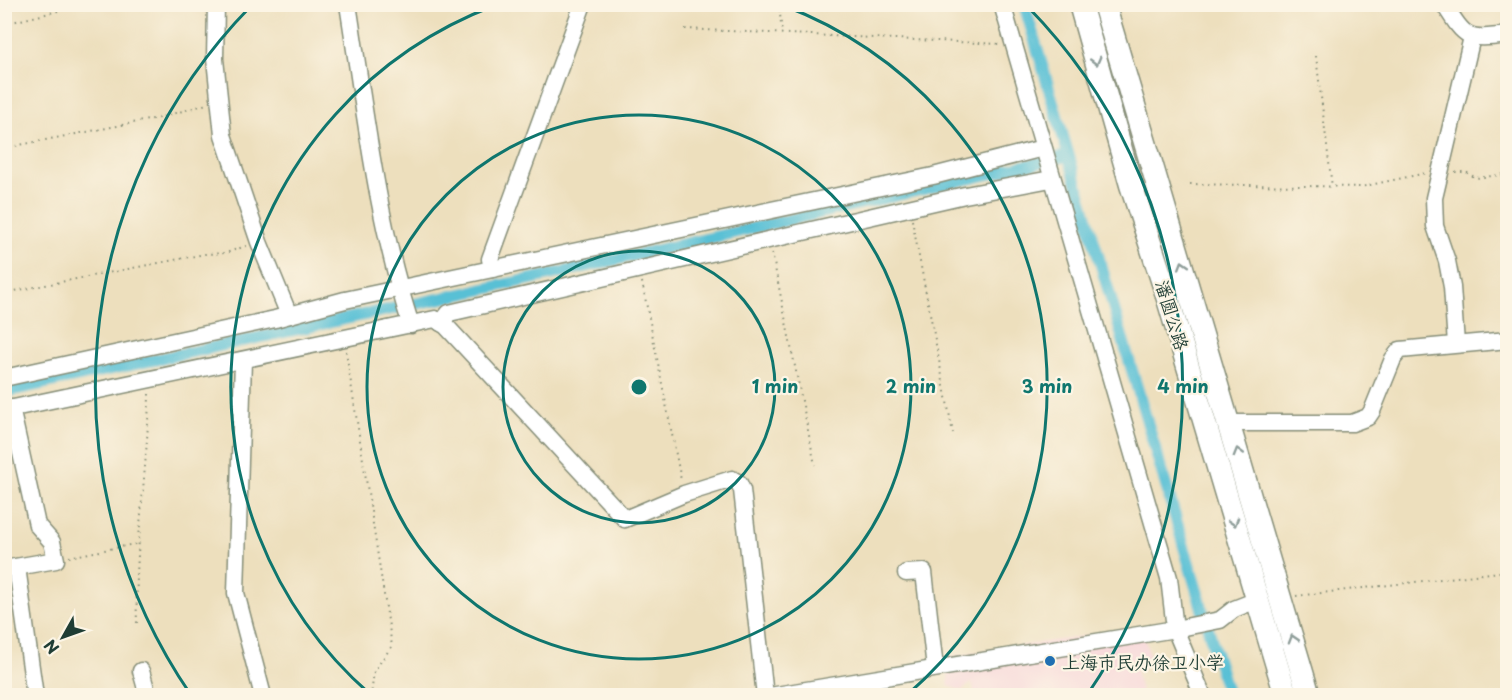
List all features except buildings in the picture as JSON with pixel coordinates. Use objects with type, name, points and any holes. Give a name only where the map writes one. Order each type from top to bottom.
[{"type":"main road","name":"潘圆公路","points":[[1080,4],[1118,142],[1165,289],[1286,696]]},
{"type":"main road","name":"潘圆公路","points":[[1104,4],[1310,696]]},
{"type":"street","points":[[216,4],[215,58],[223,135],[259,242],[289,315]]},
{"type":"street","points":[[348,4],[378,199],[410,321]]},
{"type":"street","points":[[492,269],[490,259],[583,4]]},
{"type":"street","points":[[1002,4],[1169,578],[1180,628],[1203,696]]},
{"type":"street","points":[[1444,4],[1462,33],[1472,37],[1508,35]]},
{"type":"street","points":[[1456,344],[1452,287],[1447,261],[1435,226],[1434,198],[1438,172],[1472,37]]},
{"type":"street","points":[[4,378],[492,269],[933,176],[1043,150]]},
{"type":"street","points":[[441,323],[449,314],[1050,175]]},
{"type":"street","points":[[35,696],[11,568],[56,560],[52,542],[37,525],[8,409],[344,339],[410,321],[435,319],[625,519],[684,494],[732,479],[739,483],[742,490],[765,696]]},
{"type":"street","points":[[1229,423],[1352,423],[1361,420],[1372,411],[1400,350],[1508,340]]},
{"type":"street","points":[[243,360],[236,593],[263,696]]},
{"type":"street","points":[[906,573],[924,572],[935,668]]},
{"type":"street","points":[[770,696],[1180,628],[1220,620],[1234,609],[1257,600]]},
{"type":"street","points":[[141,671],[148,696]]},
{"type":"path","points":[[4,24],[87,4]]},
{"type":"path","points":[[779,4],[782,34]]},
{"type":"path","points":[[686,29],[1014,44]]},
{"type":"path","points":[[1316,56],[1332,187]]},
{"type":"path","points":[[4,148],[158,118],[218,101]]},
{"type":"path","points":[[1190,184],[1361,187],[1414,174],[1466,172],[1476,178],[1508,174]]},
{"type":"path","points":[[909,208],[953,434]]},
{"type":"path","points":[[770,241],[814,465]]},
{"type":"path","points":[[4,293],[205,254],[226,253],[259,242]]},
{"type":"path","points":[[640,271],[684,494]]},
{"type":"path","points":[[344,339],[392,646],[375,672],[371,696]]},
{"type":"path","points":[[137,622],[136,587],[149,446],[149,379]]},
{"type":"path","points":[[56,560],[140,543]]},
{"type":"path","points":[[1281,601],[1303,594],[1508,572]]},
{"type":"shaded area","name":"上海市民办徐卫小学","points":[[1142,627],[1152,666],[1135,666],[1142,695],[975,695],[972,683],[961,691],[948,685],[949,657]]},
{"type":"waterway","points":[[1024,4],[1228,696]]},
{"type":"waterway","points":[[4,392],[545,276],[1067,156]]},
{"type":"place","name":"上海市民办徐卫小学","points":[[1050,661]]}]
